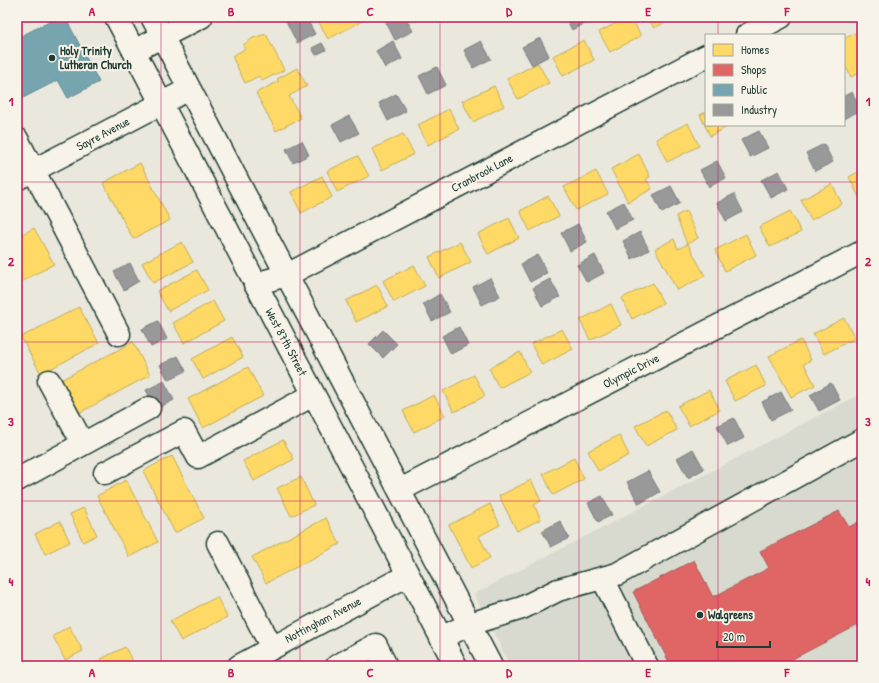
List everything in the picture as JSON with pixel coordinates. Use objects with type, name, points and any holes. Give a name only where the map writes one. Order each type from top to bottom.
[{"type":"street","name":"West 87th Street","points":[[116,17],[456,666]]},
{"type":"street","points":[[152,17],[491,666]]},
{"type":"street","points":[[134,51],[201,17]]},
{"type":"street","points":[[749,34],[782,17]]},
{"type":"street","name":"Cranbrook Lane","points":[[255,284],[287,275],[705,57]]},
{"type":"street","name":"Sayre Avenue","points":[[25,175],[190,89]]},
{"type":"street","points":[[17,139],[25,175],[119,334]]},
{"type":"street","name":"Olympic Drive","points":[[400,490],[862,252]]},
{"type":"street","points":[[49,381],[83,444]]},
{"type":"street","points":[[105,473],[184,431],[198,457],[314,394]]},
{"type":"street","points":[[17,480],[149,408]]},
{"type":"street","points":[[441,638],[470,624],[522,608],[558,590],[617,574],[862,440]]},
{"type":"street","points":[[218,542],[272,648]]},
{"type":"street","name":"Nottingham Avenue","points":[[239,666],[408,575]]},
{"type":"street","points":[[603,579],[647,666]]},
{"type":"street","points":[[337,666],[376,645],[386,666]]},
{"type":"shaded area","points":[[862,393],[862,666],[510,666],[474,594]]},
{"type":"building: Homes","points":[[316,17],[370,17],[328,39]]},
{"type":"building: Homes","points":[[628,17],[631,17],[641,36],[610,52],[599,32]]},
{"type":"building: Homes","points":[[648,17],[676,17],[654,28]]},
{"type":"building: Homes","points":[[862,29],[862,71],[851,77],[845,65],[845,38]]},
{"type":"building: Homes","points":[[266,34],[284,70],[262,81],[259,76],[245,83],[232,56],[245,49],[243,45],[253,38]]},
{"type":"building: Homes","points":[[584,40],[594,60],[563,76],[553,56]]},
{"type":"building: Homes","points":[[538,63],[549,83],[518,99],[507,79]]},
{"type":"building: Homes","points":[[297,68],[307,86],[289,96],[301,118],[276,131],[256,93],[279,81],[277,79]]},
{"type":"building: Homes","points":[[494,86],[504,106],[473,122],[462,101]]},
{"type":"building: Homes","points":[[449,109],[459,129],[428,145],[418,125]]},
{"type":"building: Homes","points":[[705,112],[705,126],[700,115]]},
{"type":"building: Homes","points":[[688,123],[699,146],[667,162],[656,139]]},
{"type":"building: Homes","points":[[705,126],[729,126],[710,136]]},
{"type":"building: Homes","points":[[403,134],[414,154],[382,170],[372,149]]},
{"type":"building: Homes","points":[[639,154],[650,177],[646,179],[652,189],[628,202],[611,169]]},
{"type":"building: Homes","points":[[358,156],[369,176],[337,192],[327,171]]},
{"type":"building: Homes","points":[[140,163],[170,220],[133,239],[103,183]]},
{"type":"building: Homes","points":[[862,170],[862,196],[859,197],[849,177]]},
{"type":"building: Homes","points":[[596,171],[608,194],[576,210],[564,187]]},
{"type":"building: Homes","points":[[322,176],[332,197],[301,213],[291,192]]},
{"type":"building: Homes","points":[[832,184],[842,204],[811,220],[801,200]]},
{"type":"building: Homes","points":[[548,196],[559,216],[530,231],[520,211]]},
{"type":"building: Homes","points":[[686,211],[698,238],[687,244],[676,216]]},
{"type":"building: Homes","points":[[790,211],[801,232],[770,247],[759,227]]},
{"type":"building: Homes","points":[[509,218],[519,238],[488,254],[478,234]]},
{"type":"building: Homes","points":[[34,228],[54,264],[17,284],[17,237]]},
{"type":"building: Homes","points":[[746,234],[756,255],[725,271],[715,250]]},
{"type":"building: Homes","points":[[674,239],[678,249],[688,244],[705,276],[677,290],[655,249]]},
{"type":"building: Homes","points":[[182,242],[193,262],[153,283],[142,263]]},
{"type":"building: Homes","points":[[460,242],[471,262],[439,278],[429,257]]},
{"type":"building: Homes","points":[[414,265],[425,286],[394,302],[383,281]]},
{"type":"building: Homes","points":[[197,270],[208,290],[168,311],[157,291]]},
{"type":"building: Homes","points":[[653,283],[663,303],[632,319],[622,298]]},
{"type":"building: Homes","points":[[377,285],[388,306],[356,322],[346,301]]},
{"type":"building: Homes","points":[[213,301],[224,321],[184,343],[173,323]]},
{"type":"building: Homes","points":[[611,304],[621,325],[590,340],[580,320]]},
{"type":"building: Homes","points":[[79,307],[99,343],[41,374],[21,337]]},
{"type":"building: Homes","points":[[844,318],[855,338],[824,354],[813,334]]},
{"type":"building: Homes","points":[[562,329],[573,349],[542,365],[531,344]]},
{"type":"building: Homes","points":[[232,337],[243,357],[203,379],[192,359]]},
{"type":"building: Homes","points":[[801,340],[811,360],[804,364],[815,385],[791,397],[769,356]]},
{"type":"building: Homes","points":[[133,342],[150,375],[79,413],[61,380]]},
{"type":"building: Homes","points":[[520,352],[530,372],[499,388],[489,368]]},
{"type":"building: Homes","points":[[756,365],[766,386],[735,401],[725,381]]},
{"type":"building: Homes","points":[[248,367],[263,396],[203,428],[188,399]]},
{"type":"building: Homes","points":[[474,375],[485,396],[454,412],[443,391]]},
{"type":"building: Homes","points":[[709,390],[720,410],[689,426],[678,406]]},
{"type":"building: Homes","points":[[434,395],[445,416],[414,432],[403,411]]},
{"type":"building: Homes","points":[[666,410],[677,430],[646,446],[635,426]]},
{"type":"building: Homes","points":[[619,435],[629,455],[598,471],[588,451]]},
{"type":"building: Homes","points":[[283,440],[294,459],[254,481],[243,461]]},
{"type":"building: Homes","points":[[172,456],[204,518],[175,533],[143,471]]},
{"type":"building: Homes","points":[[574,458],[584,479],[553,495],[543,474]]},
{"type":"building: Homes","points":[[301,477],[314,505],[291,516],[277,488]]},
{"type":"building: Homes","points":[[126,480],[158,542],[129,557],[97,496]]},
{"type":"building: Homes","points":[[531,480],[541,501],[534,505],[541,519],[517,531],[499,496]]},
{"type":"building: Homes","points":[[490,504],[500,525],[479,536],[490,558],[471,568],[449,525]]},
{"type":"building: Homes","points":[[84,508],[97,535],[83,542],[70,514]]},
{"type":"building: Homes","points":[[326,518],[340,544],[266,583],[252,557]]},
{"type":"building: Homes","points":[[60,521],[70,542],[45,554],[35,534]]},
{"type":"building: Homes","points":[[217,597],[227,617],[181,641],[170,621]]},
{"type":"building: Homes","points":[[69,626],[83,651],[65,660],[53,636]]},
{"type":"building: Homes","points":[[125,647],[135,666],[104,666],[101,659]]},
{"type":"building: Shops","points":[[839,511],[849,527],[862,520],[862,623],[779,666],[671,666],[633,592],[694,560],[713,597],[769,568],[760,551]]},
{"type":"building: Public","name":"Holy Trinity Lutheran Church","points":[[59,17],[65,17],[99,82],[68,98],[58,80],[21,99],[17,91],[17,31],[21,36]]},
{"type":"building: Industry","points":[[289,17],[306,17],[315,34],[297,43],[285,19]]},
{"type":"building: Industry","points":[[396,17],[405,17],[413,31],[395,40],[386,22]]},
{"type":"building: Industry","points":[[565,17],[587,17],[589,21],[572,30]]},
{"type":"building: Industry","points":[[540,38],[549,56],[532,65],[522,47]]},
{"type":"building: Industry","points":[[393,41],[402,59],[385,68],[376,51]]},
{"type":"building: Industry","points":[[481,41],[491,59],[473,68],[464,50]]},
{"type":"building: Industry","points":[[322,43],[326,50],[316,55],[312,48]]},
{"type":"building: Industry","points":[[437,67],[446,85],[428,94],[419,76]]},
{"type":"building: Industry","points":[[852,92],[861,110],[845,118],[845,96]]},
{"type":"building: Industry","points":[[396,94],[406,111],[388,121],[379,103]]},
{"type":"building: Industry","points":[[349,116],[359,133],[341,142],[332,125]]},
{"type":"building: Industry","points":[[759,131],[768,148],[750,157],[741,140]]},
{"type":"building: Industry","points":[[302,141],[309,155],[293,163],[286,149]]},
{"type":"building: Industry","points":[[824,144],[833,162],[815,171],[806,153]]},
{"type":"building: Industry","points":[[717,161],[726,178],[709,187],[700,170]]},
{"type":"building: Industry","points":[[779,171],[788,189],[771,198],[761,180]]},
{"type":"building: Industry","points":[[671,186],[680,203],[662,213],[653,195]]},
{"type":"building: Industry","points":[[734,194],[743,212],[726,221],[717,203]]},
{"type":"building: Industry","points":[[624,202],[633,220],[615,229],[606,211]]},
{"type":"building: Industry","points":[[578,224],[587,242],[570,251],[561,233]]},
{"type":"building: Industry","points":[[640,232],[649,250],[632,259],[623,241]]},
{"type":"building: Industry","points":[[538,255],[547,273],[530,282],[521,264]]},
{"type":"building: Industry","points":[[595,255],[604,273],[587,282],[577,265]]},
{"type":"building: Industry","points":[[130,263],[139,281],[124,290],[114,272]]},
{"type":"building: Industry","points":[[490,278],[500,296],[482,305],[473,287]]},
{"type":"building: Industry","points":[[550,279],[560,297],[542,306],[533,288]]},
{"type":"building: Industry","points":[[440,294],[450,312],[432,321],[423,304]]},
{"type":"building: Industry","points":[[158,321],[167,339],[151,347],[142,329]]},
{"type":"building: Industry","points":[[459,327],[468,345],[451,354],[442,336]]},
{"type":"building: Industry","points":[[383,330],[397,344],[383,358],[369,344]]},
{"type":"building: Industry","points":[[178,356],[186,371],[168,380],[160,365]]},
{"type":"building: Industry","points":[[164,381],[174,400],[156,409],[146,390]]},
{"type":"building: Industry","points":[[831,383],[840,400],[819,411],[810,395]]},
{"type":"building: Industry","points":[[781,392],[791,410],[771,420],[762,402]]},
{"type":"building: Industry","points":[[734,418],[744,438],[728,446],[717,426]]},
{"type":"building: Industry","points":[[693,449],[704,469],[688,478],[677,458]]},
{"type":"building: Industry","points":[[648,471],[660,492],[639,504],[627,482]]},
{"type":"building: Industry","points":[[602,496],[612,515],[598,522],[588,503]]},
{"type":"building: Industry","points":[[560,521],[569,538],[551,547],[542,531]]},
{"type":"place","name":"Holy Trinity Lutheran Church","points":[[52,58]]},
{"type":"place","name":"Walgreens","points":[[700,615]]}]
